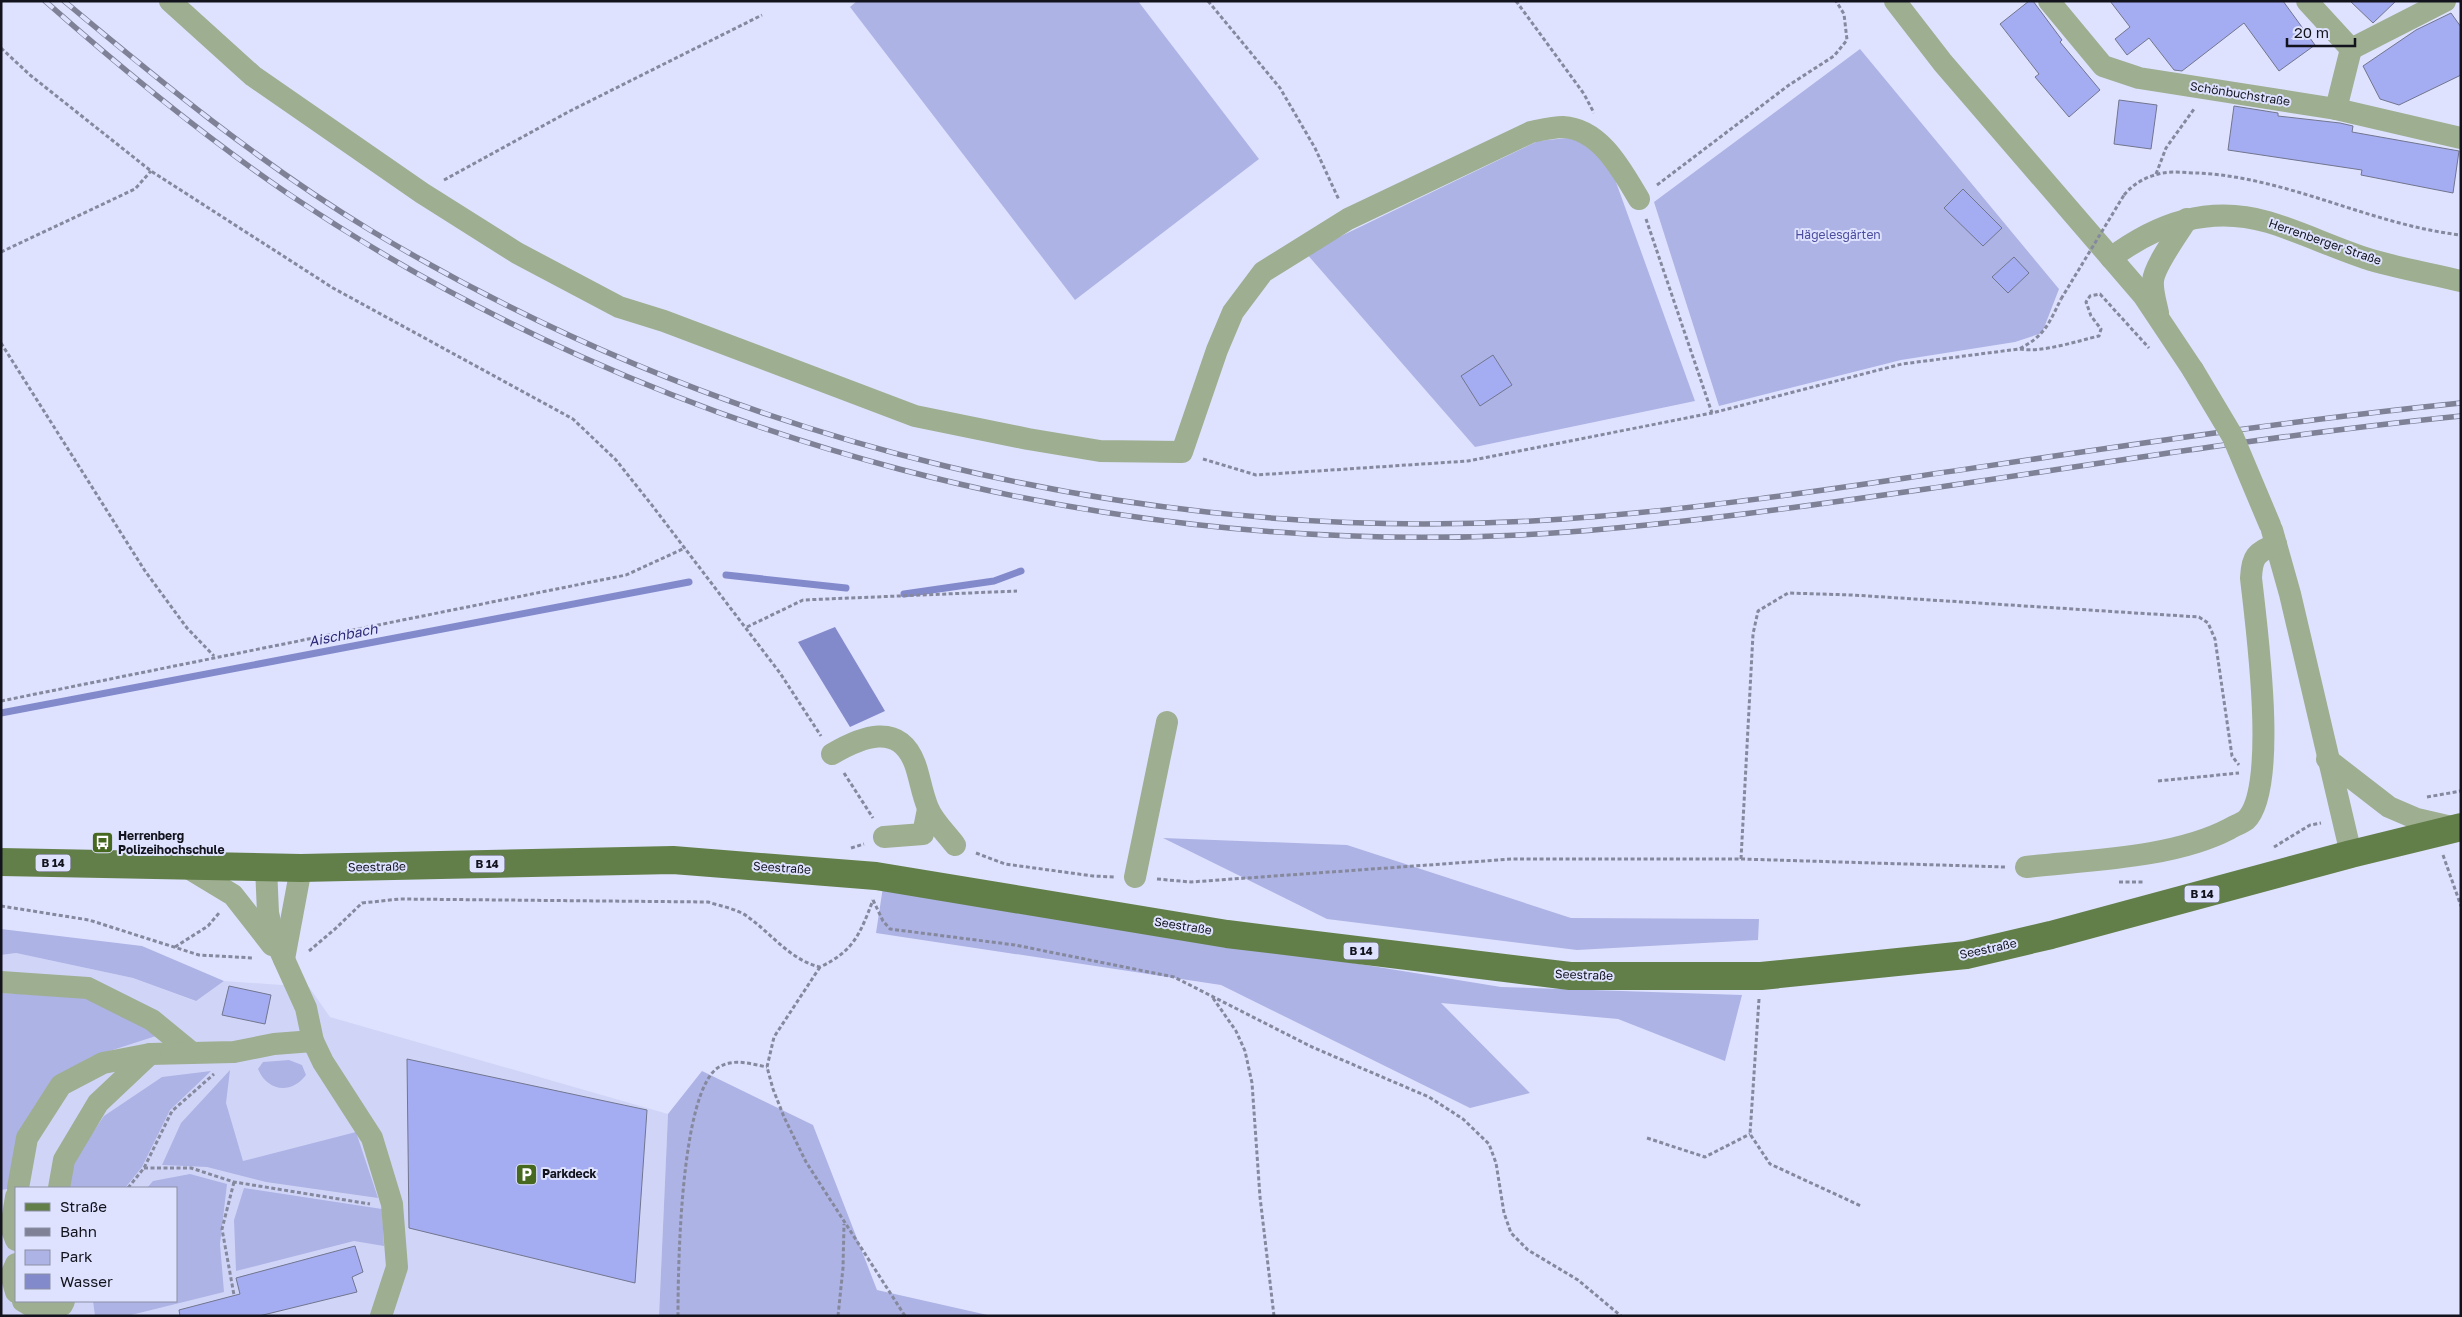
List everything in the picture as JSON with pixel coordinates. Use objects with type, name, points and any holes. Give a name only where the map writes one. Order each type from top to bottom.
[{"type":"main road","name":"B 14","points":[[2352,854],[2451,830]]},
{"type":"main road","name":"Seestraße","points":[[1,862],[301,868],[673,860],[1424,960],[1570,976],[1761,976],[1966,955],[2352,854]]},
{"type":"street","points":[[170,1],[253,76],[422,193],[517,253],[619,307],[664,321],[915,416],[1028,440],[1100,451],[1182,452],[1217,350],[1233,312],[1263,272],[1348,219],[1532,132],[1563,127],[1590,136],[1618,163],[1639,199]]},
{"type":"street","points":[[1895,1],[1943,63],[2112,258],[2159,317],[2233,437],[2273,534],[2290,594],[2352,854]]},
{"type":"street","name":"Schönbuchstraße","points":[[2049,1],[2103,66],[2139,78],[2336,108],[2461,138]]},
{"type":"street","points":[[2307,1],[2351,49]]},
{"type":"street","points":[[2336,108],[2351,49],[2445,1]]},
{"type":"street","name":"Herrenberger Straße","points":[[2112,258],[2151,233],[2187,219],[2212,216],[2267,222],[2366,258],[2461,281]]},
{"type":"street","points":[[2159,317],[2152,283],[2156,267],[2187,219]]},
{"type":"street","points":[[2026,867],[2142,854],[2197,842],[2246,820],[2257,803],[2262,766],[2263,728],[2251,578],[2252,560],[2273,534]]},
{"type":"street","points":[[1135,877],[1167,722]]},
{"type":"street","points":[[832,754],[853,742],[883,735],[902,743],[914,762],[928,809],[955,845]]},
{"type":"street","points":[[2328,758],[2389,807],[2417,819],[2451,830]]},
{"type":"street","points":[[884,837],[923,834],[928,809]]},
{"type":"street","points":[[185,866],[233,895],[284,959]]},
{"type":"street","points":[[266,867],[268,913],[273,935],[306,1008],[313,1041],[325,1066],[372,1138],[392,1204],[397,1267],[381,1316]]},
{"type":"street","points":[[284,959],[301,868]]},
{"type":"street","points":[[1,982],[88,988],[152,1020],[191,1052]]},
{"type":"street","points":[[18,1187],[27,1138],[61,1085],[103,1063],[150,1054],[234,1052],[274,1044],[313,1041]]},
{"type":"street","points":[[59,1187],[64,1160],[98,1103],[150,1054]]},
{"type":"street","points":[[15,1201],[10,1226],[15,1238]]},
{"type":"street","points":[[15,1266],[11,1275],[15,1289]]},
{"type":"street","points":[[26,1302],[38,1310],[62,1305],[64,1302]]},
{"type":"path","points":[[1208,1],[1280,88],[1315,148],[1348,219]]},
{"type":"path","points":[[1516,1],[1584,94],[1597,120]]},
{"type":"path","points":[[1712,413],[1639,199],[1789,85],[1834,56],[1847,40],[1844,14],[1836,1]]},
{"type":"path","points":[[422,193],[570,110],[762,16]]},
{"type":"path","points":[[1,48],[30,75],[151,171],[333,288],[574,419],[616,460],[780,672],[884,837],[849,849]]},
{"type":"path","points":[[2156,175],[2166,148],[2197,105],[2202,88]]},
{"type":"path","points":[[1,252],[135,189],[151,171]]},
{"type":"path","points":[[1182,452],[1256,475],[1339,471],[1468,460],[1712,413],[1902,364],[2020,348],[2036,340],[2048,324],[2124,195],[2142,180],[2164,172],[2213,174],[2257,181],[2372,215],[2461,235]]},
{"type":"path","points":[[2020,348],[2028,350],[2099,336],[2101,329],[2091,316],[2086,302],[2090,296],[2100,294],[2156,355]]},
{"type":"path","points":[[1,344],[145,570],[187,628],[214,656]]},
{"type":"path","points":[[1,701],[214,656],[626,574],[685,548]]},
{"type":"path","points":[[747,627],[803,600],[1017,592]]},
{"type":"path","points":[[1741,859],[1753,634],[1758,611],[1773,600],[1788,593],[1872,596],[2199,617],[2208,623],[2215,638],[2229,733]]},
{"type":"path","points":[[2158,781],[2245,773]]},
{"type":"path","points":[[2451,830],[2461,906]]},
{"type":"path","points":[[955,845],[1005,864],[1093,876],[1135,877],[1191,882],[1512,859],[1741,859],[2026,867]]},
{"type":"path","points":[[874,888],[860,934],[839,958],[820,967],[774,1037],[767,1067],[773,1089],[806,1162],[844,1224],[874,1266],[905,1316]]},
{"type":"path","points":[[874,888],[883,921],[890,928],[1015,945],[1174,977],[1312,1047],[1429,1097],[1462,1120],[1489,1144],[1496,1163],[1504,1213],[1511,1233],[1528,1250],[1578,1280],[1621,1316]]},
{"type":"path","points":[[1,906],[88,920],[199,955],[284,959],[308,951],[362,903],[400,899],[708,902],[746,915],[793,955],[807,964],[820,967]]},
{"type":"path","points":[[1761,976],[1750,1134],[1770,1164],[1861,1206]]},
{"type":"path","points":[[1213,998],[1236,1031],[1244,1051],[1252,1084],[1260,1197],[1274,1316]]},
{"type":"path","points":[[129,1187],[144,1168],[172,1111],[221,1068],[218,1051]]},
{"type":"path","points":[[678,1316],[678,1266],[689,1137],[697,1104],[705,1086],[717,1068],[733,1061],[767,1067]]},
{"type":"path","points":[[1648,1138],[1705,1157],[1750,1134]]},
{"type":"path","points":[[144,1168],[191,1168],[234,1182],[362,1204],[392,1204]]},
{"type":"path","points":[[234,1182],[222,1229],[234,1295]]},
{"type":"path","points":[[838,1316],[843,1268],[844,1224]]},
{"type":"shaded area","points":[[16,953],[133,978],[195,1001],[224,981],[309,987],[330,1017],[668,1114],[659,1316],[1,1316],[1,955]]},
{"type":"green space","points":[[857,1],[1138,1],[1259,159],[1075,300],[850,7]]},
{"type":"green space","name":"Hägelesgärten","points":[[1860,49],[2059,289],[2042,333],[2015,342],[1901,360],[1719,406],[1654,202]]},
{"type":"green space","points":[[1567,138],[1586,143],[1612,171],[1695,401],[1475,447],[1306,253],[1538,141]]},
{"type":"green space","points":[[1163,838],[1347,845],[1571,918],[1759,919],[1758,940],[1577,950],[1327,919]]},
{"type":"green space","points":[[883,887],[1501,987],[1742,995],[1725,1061],[1618,1019],[1441,1003],[1530,1093],[1470,1108],[1221,985],[876,933]]},
{"type":"green space","points":[[1,929],[142,946],[224,981],[196,1001],[133,978],[16,953],[1,955]]},
{"type":"green space","points":[[1,993],[84,997],[133,1016],[156,1036],[91,1057],[59,1078],[13,1188],[1,1190]]},
{"type":"green space","points":[[289,1060],[302,1065],[306,1075],[293,1086],[287,1088],[273,1086],[267,1082],[258,1069],[263,1062]]},
{"type":"green space","points":[[230,1070],[226,1103],[243,1161],[356,1132],[378,1198],[266,1182],[207,1167],[162,1165],[181,1123]]},
{"type":"green space","points":[[211,1071],[170,1110],[142,1167],[126,1187],[68,1187],[72,1163],[104,1116],[162,1077]]},
{"type":"green space","points":[[702,1071],[813,1125],[877,1290],[992,1316],[659,1316],[668,1114]]},
{"type":"green space","points":[[190,1174],[227,1184],[220,1244],[224,1292],[127,1316],[95,1316],[93,1302],[178,1302],[178,1187],[148,1187],[153,1181]]},
{"type":"green space","points":[[244,1188],[382,1209],[384,1246],[354,1241],[236,1271],[234,1220]]},
{"type":"water","points":[[835,627],[885,711],[850,727],[798,642]]},
{"type":"building","points":[[2029,1],[2033,1],[2062,40],[2060,42],[2100,90],[2069,117],[2035,77],[2039,74],[2000,24]]},
{"type":"building","points":[[2110,1],[2283,1],[2315,45],[2279,71],[2244,23],[2182,71],[2174,70],[2149,38],[2127,55],[2115,39],[2130,27]]},
{"type":"building","points":[[2350,1],[2396,1],[2373,23]]},
{"type":"building","points":[[2451,13],[2461,27],[2461,75],[2399,105],[2380,99],[2363,66],[2416,30]]},
{"type":"building","points":[[2119,100],[2157,105],[2151,149],[2114,144]]},
{"type":"building","points":[[2234,106],[2278,113],[2278,116],[2340,123],[2353,126],[2352,132],[2459,151],[2453,193],[2361,175],[2362,170],[2228,150]]},
{"type":"building","points":[[1963,189],[2002,228],[1983,246],[1944,208]]},
{"type":"building","points":[[2014,257],[2029,273],[2008,293],[1992,277]]},
{"type":"building","points":[[1493,355],[1512,385],[1480,406],[1461,376]]},
{"type":"building","points":[[229,986],[271,995],[265,1024],[222,1015]]},
{"type":"building","name":"Parkdeck","points":[[407,1059],[647,1110],[635,1283],[409,1228]]},
{"type":"building","points":[[355,1246],[363,1272],[352,1277],[357,1292],[259,1316],[180,1316],[179,1310],[240,1294],[236,1278]]},
{"type":"waterway","points":[[904,594],[994,581],[1021,571]]},
{"type":"waterway","points":[[726,575],[846,588]]},
{"type":"waterway","name":"Aischbach","points":[[1,713],[689,582]]},
{"type":"railway","points":[[45,1],[163,101],[287,193],[430,281],[581,356],[738,419],[899,469],[1064,505],[1231,528],[1400,537],[1568,532],[1658,524],[1792,508],[2260,440],[2461,416]]},
{"type":"railway","points":[[64,1],[213,122],[290,178],[370,230],[507,305],[649,370],[795,424],[945,466],[1098,497],[1252,516],[1408,524],[1564,519],[1650,512],[1735,502],[2252,428],[2461,403]]},
{"type":"place","name":"Herrenberg Polizeihochschule","points":[[102,843]]},
{"type":"place","name":"Parkdeck","points":[[526,1174]]}]
